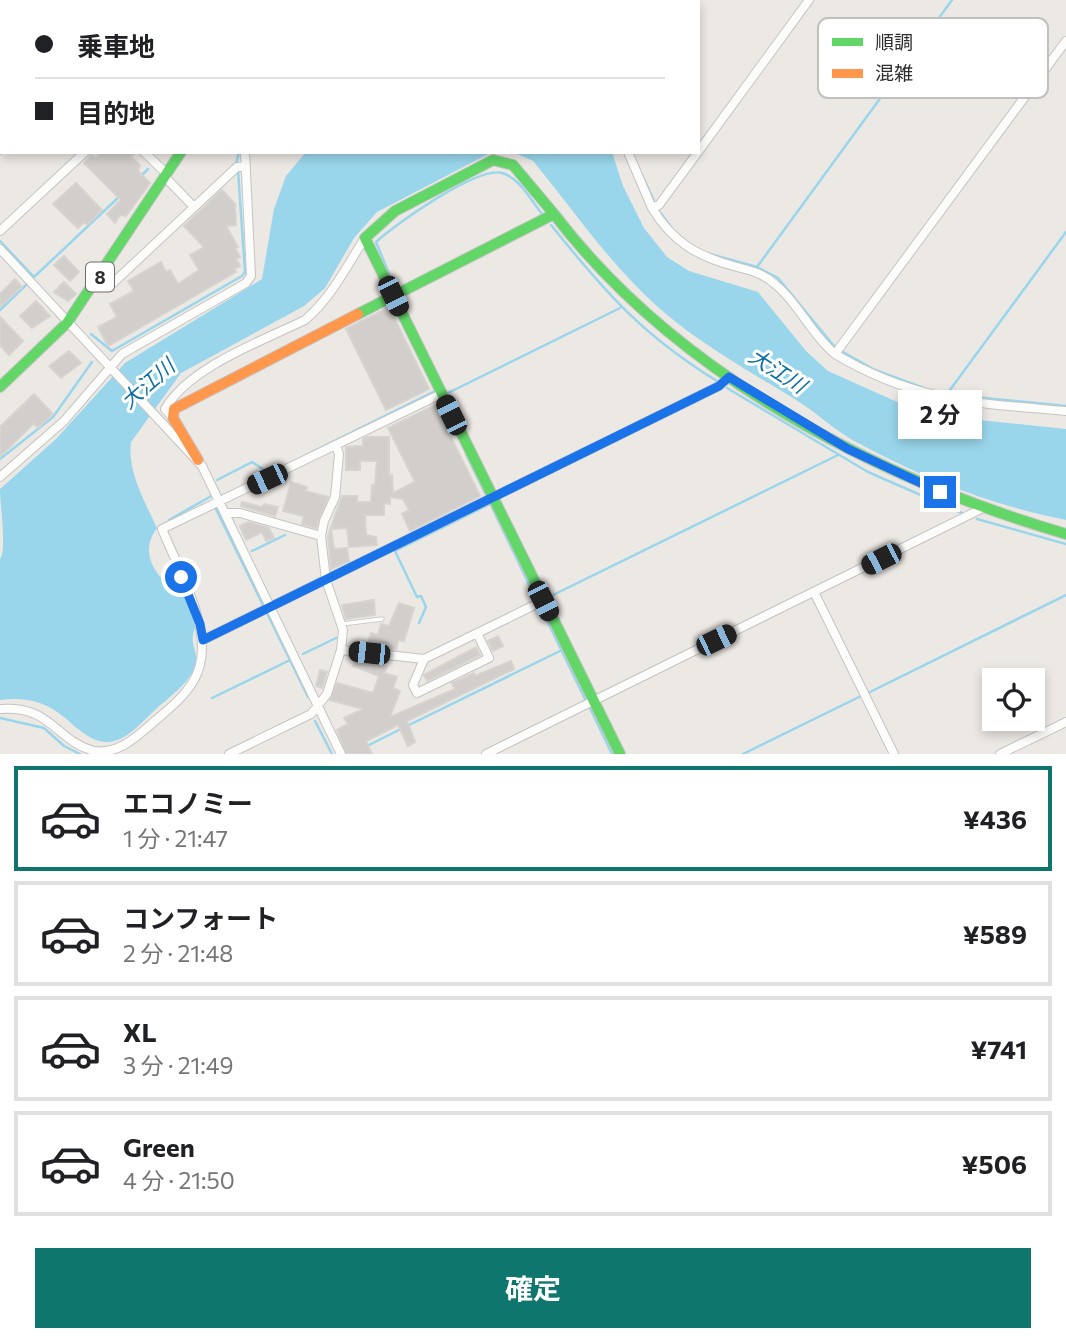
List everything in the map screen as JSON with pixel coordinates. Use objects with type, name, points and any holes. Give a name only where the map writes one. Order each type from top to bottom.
[{"type":"street","points":[[700,149],[807,3],[796,0]]},
{"type":"street","points":[[1048,65],[1066,41]]},
{"type":"street","points":[[835,354],[1024,98]]},
{"type":"street","points":[[0,231],[83,154]]},
{"type":"street","points":[[146,154],[194,207]]},
{"type":"street","name":"8","points":[[0,387],[67,323],[180,154]]},
{"type":"street","points":[[0,477],[64,421],[122,354],[246,283],[251,276],[245,154]]},
{"type":"street","points":[[629,154],[663,228],[681,244],[703,256],[759,272],[778,286],[822,343],[835,354],[915,391],[954,401],[1066,411]]},
{"type":"street","points":[[652,208],[659,205],[697,154]]},
{"type":"street","points":[[341,754],[228,513],[173,418],[165,409],[176,392],[194,378],[304,320],[319,307],[365,238],[395,211],[494,160],[513,165],[642,315],[681,346],[848,449],[981,509],[1066,534]]},
{"type":"street","points":[[94,285],[106,287],[113,284],[237,167],[246,166]]},
{"type":"street","points":[[173,418],[174,409],[179,405],[554,214]]},
{"type":"street","points":[[365,238],[620,754]]},
{"type":"street","points":[[0,249],[198,460]]},
{"type":"street","points":[[203,640],[719,386],[729,377]]},
{"type":"street","points":[[0,709],[13,708],[36,713],[77,744],[95,752],[111,753],[126,746],[185,692],[198,671],[203,640],[200,624],[162,529],[441,394]]},
{"type":"street","points":[[229,754],[312,713],[327,694],[341,650],[341,624],[326,580],[321,536],[324,521],[335,497],[339,454],[336,446]]},
{"type":"street","points":[[486,754],[981,509]]},
{"type":"street","points":[[228,513],[240,513],[321,536]]},
{"type":"street","points":[[814,592],[894,754]]},
{"type":"street","points":[[341,650],[424,659],[543,601]]},
{"type":"street","points":[[424,659],[413,685],[417,693],[489,658],[477,633]]},
{"type":"street","points":[[1000,754],[1066,722]]},
{"type":"lane","points":[[341,624],[382,619]]},
{"type":"water","name":"大江川","points":[[304,154],[488,154],[377,212],[354,238],[325,288],[304,306],[181,373],[131,442],[134,475],[157,528],[150,544],[150,558],[168,586],[181,588],[196,625],[193,638],[195,666],[184,684],[131,732],[111,742],[91,738],[56,711],[41,704],[24,700],[0,700],[0,559],[3,537],[0,489],[56,439],[125,363],[262,279],[274,209],[286,176]]},
{"type":"water","name":"大江川","points":[[517,154],[613,154],[623,186],[644,228],[667,257],[689,271],[758,292],[806,351],[828,371],[915,410],[940,416],[1066,429],[1066,520],[986,499],[883,456],[850,438],[801,403],[716,351],[645,295],[601,247],[533,161]]},
{"type":"building","points":[[100,154],[134,154],[131,157],[140,165],[138,171],[150,183],[126,216],[120,215],[115,223],[107,214],[121,200],[84,163],[92,155],[95,158]]},
{"type":"building","points":[[76,183],[102,210],[87,225],[84,222],[78,228],[53,204]]},
{"type":"building","points":[[222,190],[235,204],[236,225],[226,226],[238,247],[235,248],[240,257],[236,259],[240,266],[234,269],[236,272],[108,346],[98,327],[117,317],[110,304],[134,291],[128,281],[161,262],[166,272],[170,270],[178,284],[199,270],[190,255],[204,247],[184,226]]},
{"type":"building","points":[[64,256],[79,272],[70,281],[54,265]]},
{"type":"building","points":[[15,279],[22,287],[0,307],[0,294]]},
{"type":"building","points":[[64,282],[76,294],[68,301],[54,292]]},
{"type":"building","points":[[36,301],[50,316],[32,328],[20,316]]},
{"type":"building","points":[[389,307],[429,389],[386,410],[346,329]]},
{"type":"building","points":[[0,317],[23,341],[9,355],[0,345]]},
{"type":"building","points":[[69,351],[81,363],[61,378],[49,366]]},
{"type":"building","points":[[34,394],[53,414],[38,428],[34,423],[0,457],[0,427]]},
{"type":"building","points":[[435,405],[480,496],[410,531],[402,514],[409,510],[403,499],[390,497],[390,504],[384,503],[384,515],[365,515],[366,535],[376,537],[377,545],[349,547],[347,528],[331,529],[334,549],[347,548],[349,561],[331,569],[328,536],[342,496],[357,496],[357,502],[371,502],[372,485],[375,485],[377,461],[360,461],[360,470],[346,470],[346,447],[363,446],[363,439],[367,437],[389,437],[389,475],[392,475],[393,493],[415,482],[388,428]]},
{"type":"building","points":[[291,482],[307,487],[305,491],[328,497],[316,528],[302,524],[304,516],[283,511]]},
{"type":"building","points":[[242,502],[262,507],[264,504],[278,507],[275,516],[241,506]]},
{"type":"building","points":[[248,522],[269,528],[274,538],[266,541],[262,532],[246,540],[240,526]]},
{"type":"building","points":[[374,600],[375,615],[346,619],[342,605]]},
{"type":"building","points":[[399,603],[414,608],[404,641],[398,640],[396,649],[368,643],[371,633],[378,635],[381,624],[389,626]]},
{"type":"building","points":[[498,636],[503,646],[493,651],[488,641]]},
{"type":"building","points":[[476,647],[480,655],[427,681],[424,675]]},
{"type":"building","points":[[356,658],[387,667],[384,673],[397,677],[393,688],[400,691],[390,717],[455,689],[452,683],[474,673],[475,676],[511,661],[514,669],[407,721],[415,742],[408,746],[398,725],[366,741],[372,754],[347,754],[337,730],[348,724],[344,718],[363,709],[330,700],[337,683],[373,693],[379,676],[353,666]]},
{"type":"building","points":[[320,670],[327,672],[322,688],[316,686]]},
{"type":"waterway","points":[[939,18],[952,0]]},
{"type":"waterway","points":[[757,267],[880,98]]},
{"type":"waterway","points":[[236,164],[238,154]]},
{"type":"waterway","points":[[141,176],[148,169]]},
{"type":"waterway","points":[[91,334],[112,351],[242,276],[245,272],[238,170]]},
{"type":"waterway","points":[[395,288],[376,242],[418,210],[475,178],[490,173],[508,175],[520,185],[543,215]]},
{"type":"waterway","points":[[642,175],[654,201]]},
{"type":"waterway","points":[[0,241],[34,277],[121,195]]},
{"type":"waterway","points":[[659,211],[671,227]]},
{"type":"waterway","points":[[551,225],[626,311],[667,347],[717,381]]},
{"type":"waterway","points":[[947,394],[1066,232]]},
{"type":"waterway","points":[[710,254],[757,267],[778,278],[834,346]]},
{"type":"waterway","points":[[0,310],[27,284]]},
{"type":"waterway","points":[[449,399],[448,393],[620,308]]},
{"type":"waterway","points":[[843,352],[875,370],[924,388]]},
{"type":"waterway","points":[[0,459],[53,417],[92,362]]},
{"type":"waterway","points":[[727,388],[868,472],[964,514]]},
{"type":"waterway","points":[[310,453],[435,391]]},
{"type":"waterway","points":[[954,395],[1066,406]]},
{"type":"waterway","points":[[466,454],[486,495]]},
{"type":"waterway","points":[[552,607],[549,597],[838,455]]},
{"type":"waterway","points":[[217,480],[252,462],[269,473]]},
{"type":"waterway","points":[[169,520],[213,495]]},
{"type":"waterway","points":[[490,503],[536,599]]},
{"type":"waterway","points":[[419,623],[426,607],[421,596],[417,597],[395,551],[490,504]]},
{"type":"waterway","points":[[215,507],[264,607]]},
{"type":"waterway","points":[[977,519],[1066,544]]},
{"type":"waterway","points":[[252,551],[285,535]]},
{"type":"waterway","points":[[868,693],[1066,595]]},
{"type":"waterway","points":[[541,608],[585,699]]},
{"type":"waterway","points":[[267,613],[308,697]]},
{"type":"waterway","points":[[303,654],[336,638]]},
{"type":"waterway","points":[[407,726],[562,650]]},
{"type":"waterway","points":[[212,698],[290,660]]},
{"type":"waterway","points":[[743,754],[861,696]]},
{"type":"waterway","points":[[590,708],[612,754]]},
{"type":"waterway","points":[[0,718],[44,728],[64,746],[80,754]]},
{"type":"waterway","points":[[315,721],[332,754]]},
{"type":"waterway","points":[[367,746],[401,729]]},
{"type":"traffic: fast","points":[[0,387],[67,323],[180,154]]},
{"type":"traffic: fast","points":[[554,214],[513,165],[493,160],[395,211],[365,238],[620,754]]},
{"type":"traffic: fast","points":[[358,314],[554,214],[603,271],[659,324],[719,371],[784,413],[852,450],[923,483],[994,511],[1066,534]]},
{"type":"traffic: slow","points":[[198,460],[173,418],[174,409],[358,314]]},
{"type":"route","points":[[181,577],[200,624],[203,640],[719,386],[729,377],[848,449],[940,492]]}]
